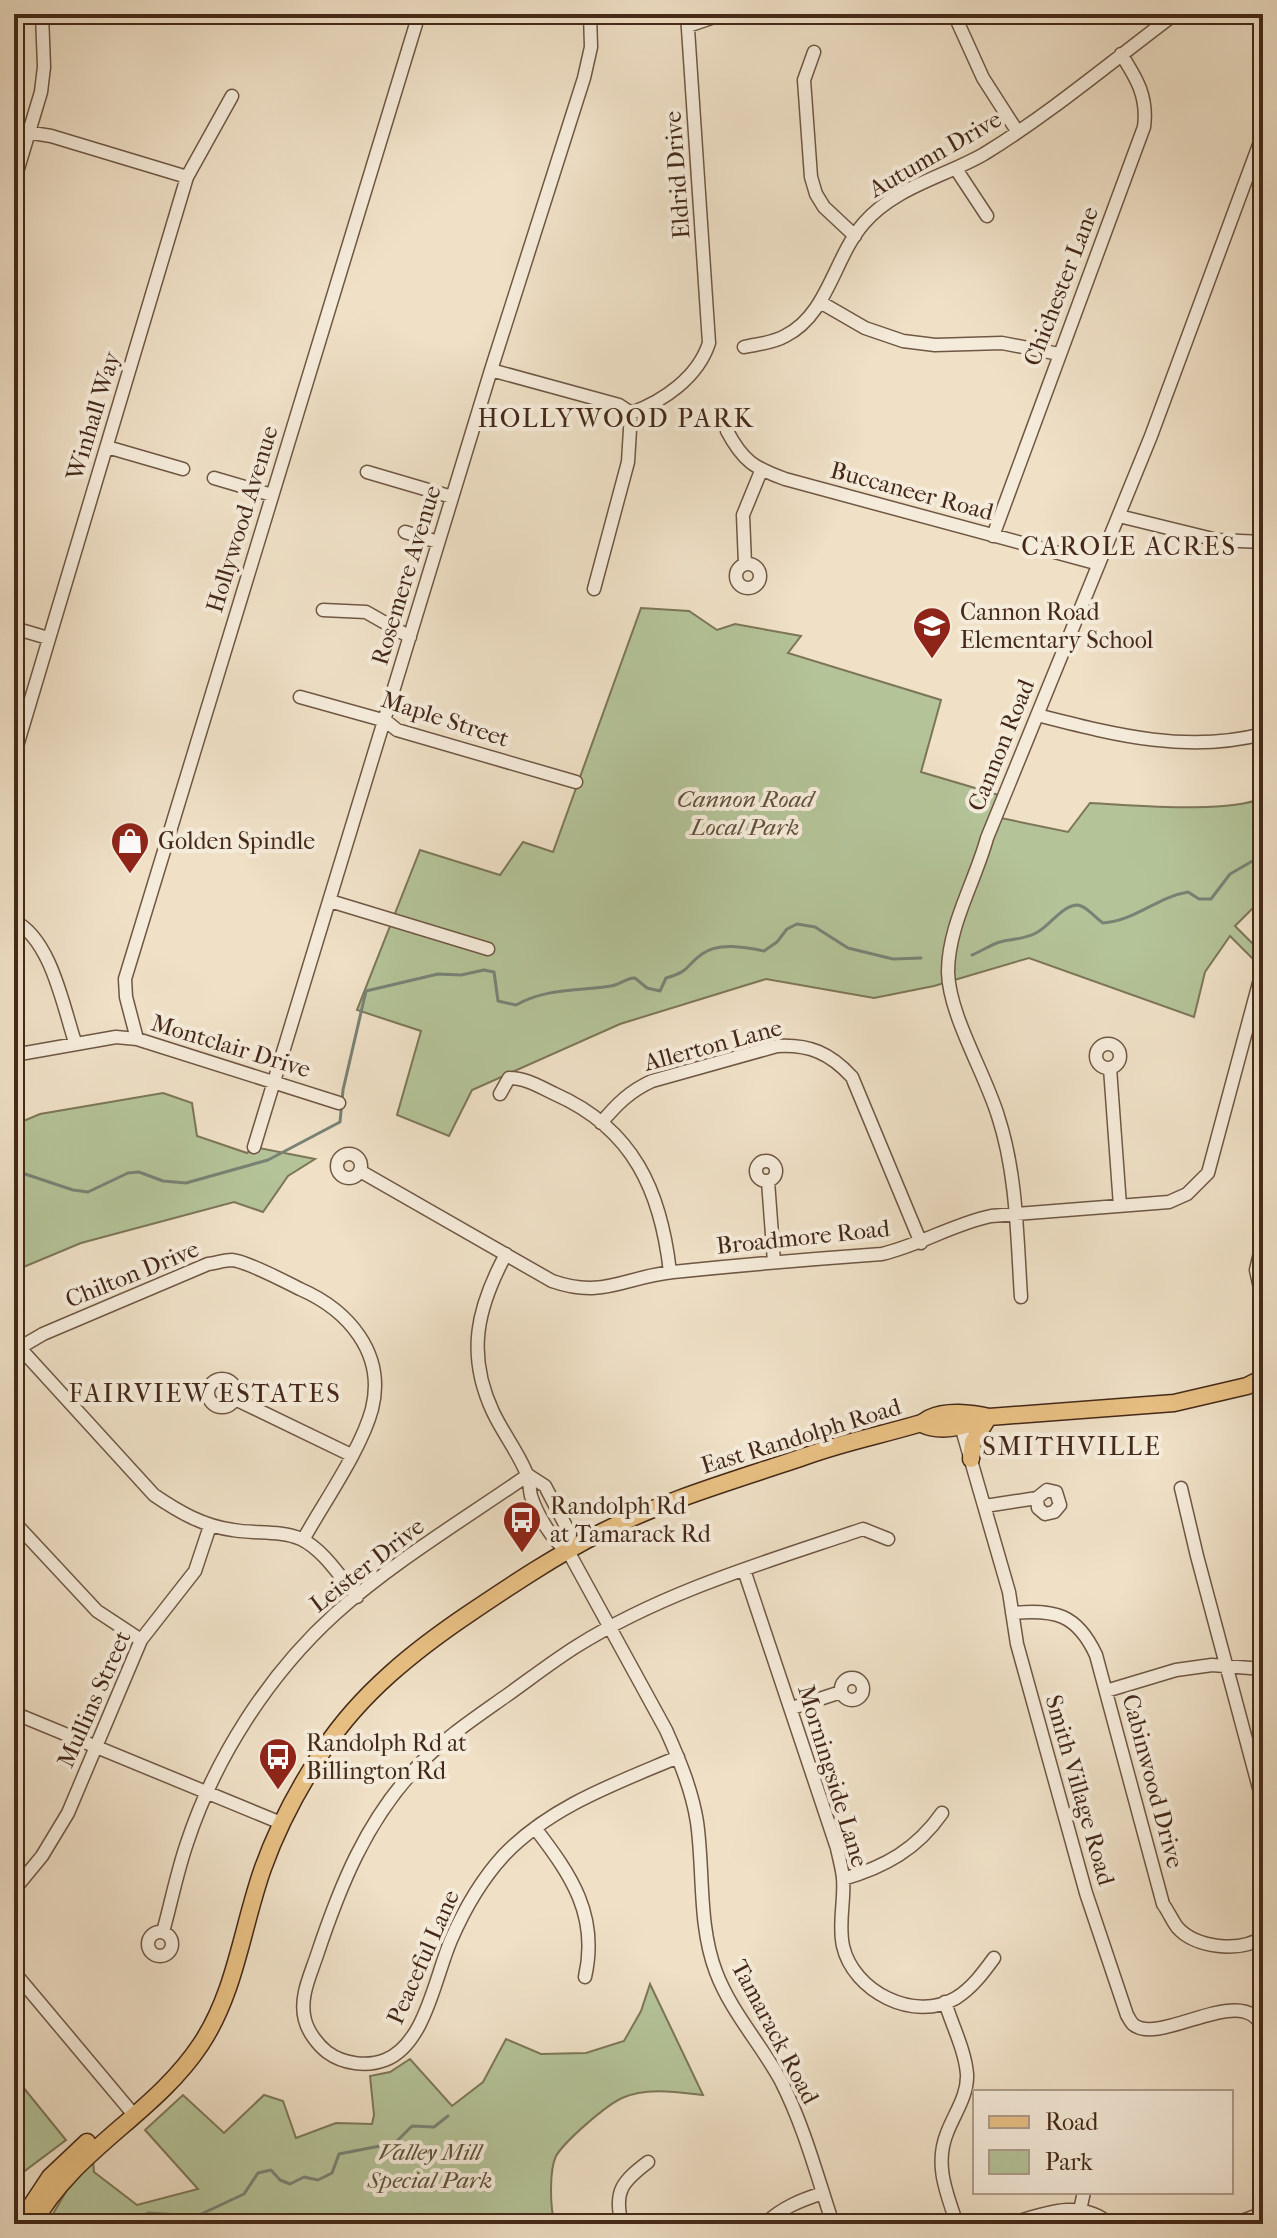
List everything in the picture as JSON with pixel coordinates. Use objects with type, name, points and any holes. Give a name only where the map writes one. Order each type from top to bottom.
[{"type":"main road","name":"East Randolph Road","points":[[922,1424],[932,1429],[961,1426],[989,1417],[1174,1403],[1247,1386],[1263,1378]]},
{"type":"main road","name":"East Randolph Road","points":[[33,2224],[53,2193],[85,2158],[158,2096],[187,2063],[221,2013],[263,1870],[281,1823],[299,1788],[326,1745],[354,1711],[416,1651],[568,1551],[602,1532],[662,1506],[863,1437],[922,1424],[930,1417],[969,1413],[989,1417]]},
{"type":"main road","points":[[971,1459],[973,1442],[989,1417]]},
{"type":"main road","name":"East Randolph Road","points":[[19,2224],[40,2190],[64,2162],[129,2109],[169,2070],[225,1993]]},
{"type":"street","points":[[14,182],[41,92],[44,67],[42,14]]},
{"type":"street","name":"Hollywood Avenue","points":[[137,1039],[126,997],[125,979],[419,14]]},
{"type":"street","name":"Rosemere Avenue","points":[[254,1147],[491,370],[584,78],[591,47],[590,14]]},
{"type":"street","points":[[688,20],[723,14]]},
{"type":"street","points":[[954,14],[983,78],[1017,131]]},
{"type":"street","name":"Autumn Drive","points":[[744,347],[787,336],[804,323],[820,302],[837,266],[864,223],[895,197],[956,169],[1017,131],[1175,14]]},
{"type":"street","name":"Eldrid Drive","points":[[631,413],[682,384],[706,353],[710,334],[688,20]]},
{"type":"street","points":[[814,52],[804,80],[811,177],[824,207],[855,236]]},
{"type":"street","name":"Chichester Lane","points":[[993,536],[1144,127],[1146,111],[1143,94],[1121,54]]},
{"type":"street","name":"Winhall Way","points":[[14,756],[187,177],[232,96]]},
{"type":"street","points":[[14,130],[51,136],[187,177]]},
{"type":"street","name":"Cannon Road","points":[[1021,1297],[1009,1158],[999,1118],[958,1016],[948,977],[949,958],[956,926],[979,870],[987,838],[1152,435],[1263,134]]},
{"type":"street","points":[[956,169],[987,216]]},
{"type":"street","points":[[820,302],[865,328],[903,341],[935,345],[1002,343],[1059,354]]},
{"type":"street","points":[[491,370],[619,405],[631,413],[628,462],[594,589]]},
{"type":"street","points":[[727,431],[746,460],[761,471],[743,515],[745,564]]},
{"type":"street","points":[[107,447],[183,469]]},
{"type":"street","name":"Buccaneer Road","points":[[761,471],[1099,564]]},
{"type":"street","points":[[367,472],[452,497]]},
{"type":"street","points":[[214,478],[272,495]]},
{"type":"street","points":[[1119,516],[1217,540],[1263,542]]},
{"type":"street","points":[[405,532],[438,542]]},
{"type":"street","points":[[323,610],[366,612],[410,637]]},
{"type":"street","points":[[14,628],[48,638]]},
{"type":"street","name":"Maple Street","points":[[300,697],[386,721],[397,730],[576,782]]},
{"type":"street","points":[[1037,715],[1127,738],[1159,742],[1208,743],[1263,734]]},
{"type":"street","points":[[330,901],[488,949]]},
{"type":"street","points":[[14,921],[40,944],[51,967],[75,1042]]},
{"type":"street","name":"Broadmore Road","points":[[360,1171],[552,1281],[583,1289],[608,1288],[670,1272],[882,1254],[921,1243],[973,1220],[1169,1202],[1187,1194],[1208,1173],[1259,983],[1263,978]]},
{"type":"street","name":"Montclair Drive","points":[[14,1055],[75,1042],[116,1037],[137,1039],[339,1103]]},
{"type":"street","name":"Allerton Lane","points":[[601,1123],[617,1103],[633,1090],[652,1081],[777,1046],[817,1049],[839,1062],[852,1077],[921,1243]]},
{"type":"street","points":[[1110,1068],[1120,1206]]},
{"type":"street","points":[[500,1094],[509,1078],[520,1078],[565,1098],[610,1128],[633,1156],[651,1186],[665,1231],[670,1272]]},
{"type":"street","points":[[768,1181],[774,1262]]},
{"type":"street","points":[[1263,1240],[1256,1270],[1263,1302]]},
{"type":"street","name":"Tamarack Road","points":[[506,1254],[483,1305],[477,1352],[483,1386],[494,1414],[528,1475],[545,1486],[570,1534],[568,1551],[678,1757],[697,1821],[705,1931],[715,1971],[730,2003],[782,2083],[798,2119],[833,2224]]},
{"type":"street","name":"Chilton Drive","points":[[17,1349],[43,1334],[208,1264],[234,1260],[324,1299],[349,1320],[363,1339],[371,1358],[374,1384],[372,1408],[351,1455],[303,1540]]},
{"type":"street","points":[[17,1349],[154,1495],[180,1513],[210,1526],[303,1540],[325,1559],[357,1597]]},
{"type":"street","points":[[235,1399],[351,1455]]},
{"type":"street","name":"Smith Village Road","points":[[961,1426],[1009,1592],[1017,1644],[1086,1893],[1133,2024],[1153,2028],[1233,2011],[1248,2013],[1260,2022],[1263,2030]]},
{"type":"street","name":"Leister Drive","points":[[163,1932],[187,1843],[207,1793],[234,1739],[267,1689],[315,1634],[357,1597],[528,1475]]},
{"type":"street","points":[[1181,1488],[1263,1803]]},
{"type":"street","points":[[985,1506],[1037,1498]]},
{"type":"street","points":[[14,1522],[97,1611],[141,1640]]},
{"type":"street","name":"Mullins Street","points":[[14,1890],[42,1856],[68,1813],[141,1640],[195,1571],[210,1526]]},
{"type":"street","points":[[610,1628],[672,1597],[863,1529],[888,1539]]},
{"type":"street","name":"Morningside Lane","points":[[744,1570],[837,1848],[843,1879],[840,1923],[843,1948],[865,1984],[887,1998],[910,2005],[935,2006],[945,2002]]},
{"type":"street","name":"Cabinwood Drive","points":[[1012,1613],[1042,1610],[1072,1621],[1087,1637],[1096,1655],[1163,1904],[1178,1928],[1192,1938],[1212,1945],[1240,1945],[1263,1937]]},
{"type":"street","name":"Peaceful Lane","points":[[610,1628],[577,1646],[452,1735],[417,1767],[383,1809],[356,1852],[337,1896],[303,1996],[305,2021],[319,2046],[333,2057],[356,2064],[388,2059],[402,2050],[416,2033],[450,1942],[472,1897],[504,1855],[535,1828],[579,1800],[678,1757]]},
{"type":"street","points":[[1106,1691],[1176,1670],[1226,1666],[1263,1669]]},
{"type":"street","points":[[792,1708],[841,1692]]},
{"type":"street","points":[[14,1713],[281,1823]]},
{"type":"street","points":[[843,1879],[868,1872],[897,1858],[931,1829],[942,1813]]},
{"type":"street","points":[[535,1828],[568,1871],[581,1900],[589,1943],[585,1977]]},
{"type":"street","points":[[957,2224],[941,2175],[941,2160],[947,2132],[962,2103],[967,2076],[945,2002],[955,1999],[977,1981],[994,1958]]},
{"type":"street","points":[[14,1972],[129,2109]]},
{"type":"street","points":[[622,2224],[617,2207],[621,2188],[626,2179],[648,2162]]},
{"type":"street","points":[[765,2224],[776,2213],[823,2193]]},
{"type":"street","points":[[1080,2210],[1084,2194]]},
{"type":"street","points":[[1010,2224],[1057,2210],[1080,2210],[1110,2224]]},
{"type":"street","points":[[1234,2224],[1263,2213]]},
{"type":"green space","name":"Cannon Road Local Park","points":[[641,608],[689,611],[717,630],[735,624],[801,636],[788,653],[941,700],[921,772],[1002,796],[996,817],[1068,832],[1090,803],[1203,807],[1246,803],[1263,798],[1263,898],[1235,926],[1263,954],[1262,968],[1230,936],[1205,972],[1194,1017],[1029,958],[934,986],[874,998],[766,979],[620,1024],[472,1090],[449,1136],[397,1115],[421,1031],[357,1010],[420,850],[500,875],[523,842],[553,852]]},
{"type":"green space","points":[[163,1093],[192,1103],[197,1136],[247,1153],[254,1147],[315,1159],[288,1176],[263,1212],[234,1202],[81,1243],[14,1271],[14,1125],[40,1114]]},
{"type":"green space","name":"Valley Mill Special Park","points":[[650,1984],[703,2095],[641,2092],[615,2102],[586,2124],[556,2156],[551,2190],[555,2224],[47,2224],[67,2190],[93,2160],[94,2172],[137,2205],[198,2189],[145,2130],[183,2095],[224,2133],[264,2095],[283,2101],[296,2138],[336,2123],[372,2124],[370,2076],[390,2072],[410,2059],[452,2106],[483,2082],[506,2039],[541,2054],[586,2053],[624,2041],[641,2011]]},
{"type":"green space","points":[[14,2076],[66,2140],[14,2179]]},
{"type":"waterway","points":[[972,955],[997,943],[1036,933],[1071,906],[1084,907],[1103,923],[1125,918],[1188,892],[1199,899],[1211,899],[1230,874],[1263,855]]},
{"type":"waterway","points":[[14,1178],[25,1174],[88,1192],[128,1173],[139,1172],[163,1181],[186,1183],[268,1160],[340,1122],[343,1090],[366,991],[438,974],[461,975],[484,970],[494,972],[498,1001],[516,1005],[551,993],[611,986],[631,978],[647,988],[660,991],[666,978],[684,970],[708,950],[732,946],[764,951],[777,942],[787,929],[797,924],[815,927],[848,948],[893,959],[921,958]]},
{"type":"waterway","points":[[129,2224],[148,2213],[197,2216],[244,2194],[258,2173],[271,2170],[280,2180],[290,2184],[304,2177],[318,2180],[332,2173],[339,2154],[395,2143],[412,2126],[434,2127],[448,2116]]},
{"type":"place","name":"Cannon Road Elementary School","points":[[932,660]]},
{"type":"place","name":"Golden Spindle","points":[[130,875]]},
{"type":"place","name":"Randolph Rd at Tamarack Rd","points":[[522,1554]]},
{"type":"place","name":"Randolph Rd at Billington Rd","points":[[278,1791]]},
{"type":"district","name":"HOLLYWOOD PARK","points":[[616,418]]},
{"type":"district","name":"CAROLE ACRES","points":[[1129,546]]},
{"type":"district","name":"FAIRVIEW ESTATES","points":[[205,1393]]},
{"type":"district","name":"SMITHVILLE","points":[[1072,1446]]}]
